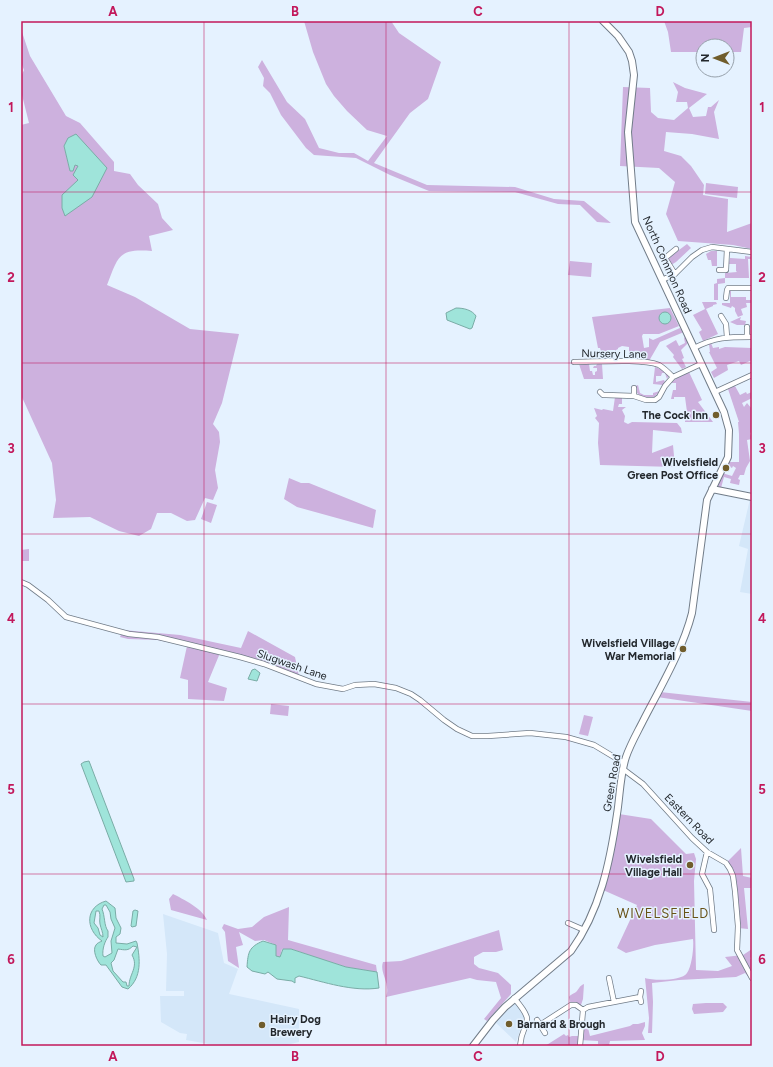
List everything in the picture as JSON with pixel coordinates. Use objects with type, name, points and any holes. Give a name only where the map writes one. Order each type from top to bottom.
[{"type":"street","name":"North Common Road","points":[[603,21],[618,36],[629,52],[632,61],[634,75],[628,132],[635,222],[715,392],[729,430],[727,460],[712,489]]},
{"type":"street","points":[[662,280],[675,274],[692,256],[702,250],[712,248],[752,252]]},
{"type":"street","points":[[675,274],[665,258],[676,249]]},
{"type":"street","points":[[719,270],[726,270],[727,249]]},
{"type":"street","points":[[726,298],[728,288],[752,288]]},
{"type":"street","points":[[721,316],[726,324],[727,337]]},
{"type":"street","points":[[694,348],[711,340],[727,337],[749,337],[747,327]]},
{"type":"street","name":"Nursery Lane","points":[[574,362],[650,363],[660,366],[673,377]]},
{"type":"street","points":[[601,396],[634,396],[654,400],[659,397],[665,386],[673,377],[701,364]]},
{"type":"street","points":[[715,392],[752,377]]},
{"type":"street","points":[[634,388],[634,396]]},
{"type":"street","points":[[659,397],[662,402]]},
{"type":"street","points":[[712,489],[752,495]]},
{"type":"street","name":"Green Road","points":[[473,1046],[493,1020],[514,998],[566,957],[584,930],[601,889],[609,862],[624,766],[631,744],[663,682],[689,626],[692,614],[706,505],[712,489]]},
{"type":"street","name":"Slugwash Lane","points":[[21,582],[28,585],[48,600],[66,617],[129,634],[158,637],[196,645],[257,662],[329,687],[343,689],[355,685],[374,684],[396,688],[420,700],[444,720],[457,729],[472,736],[530,733],[566,737],[594,745],[624,766]]},
{"type":"street","name":"Eastern Road","points":[[624,766],[643,784],[692,838],[707,852],[726,863],[733,876],[738,926],[737,950],[752,978]]},
{"type":"street","points":[[707,852],[702,874],[710,889],[714,930]]},
{"type":"street","points":[[568,923],[584,930]]},
{"type":"street","points":[[609,978],[614,1002]]},
{"type":"street","points":[[641,991],[641,1002]]},
{"type":"street","points":[[583,1010],[588,1007],[640,997]]},
{"type":"street","points":[[514,998],[527,1015],[528,1023],[521,1039],[520,1046]]},
{"type":"street","points":[[540,1025],[571,1005],[576,1005],[583,1010]]},
{"type":"street","points":[[580,1046],[583,1010]]},
{"type":"street","points":[[537,1020],[545,1033]]},
{"type":"shaded area","points":[[304,21],[391,21],[399,33],[441,62],[428,99],[410,113],[374,163],[427,185],[515,187],[554,199],[584,201],[611,223],[597,222],[580,205],[558,204],[515,192],[429,191],[390,175],[356,158],[314,155],[306,148],[281,115],[270,93],[263,86],[264,78],[258,67],[262,60],[287,102],[305,119],[319,148],[339,153],[354,153],[368,161],[387,136],[367,130],[334,96],[326,84],[313,52]]},
{"type":"shaded area","points":[[664,21],[752,21],[752,27],[744,28],[741,52],[735,52],[735,38],[695,38],[695,52],[671,52],[668,32]]},
{"type":"shaded area","points":[[21,29],[30,56],[66,116],[80,123],[114,162],[114,171],[130,174],[138,185],[158,204],[162,218],[173,230],[149,236],[152,251],[132,251],[121,256],[114,267],[107,285],[135,297],[190,329],[239,334],[222,403],[213,424],[219,432],[220,442],[215,470],[218,488],[213,500],[205,498],[195,520],[187,521],[171,513],[157,513],[151,529],[139,536],[119,531],[90,517],[53,518],[56,500],[52,463],[21,395],[21,125],[29,123],[21,91],[21,77],[24,70],[21,62]],"holes":[[[64,146],[107,168],[75,165],[70,171]]]},
{"type":"shaded area","points":[[673,82],[685,88],[707,94],[689,108],[693,117],[706,116],[708,107],[711,107],[719,100],[714,112],[719,139],[692,134],[666,132],[664,151],[681,156],[691,166],[704,185],[703,195],[728,199],[727,232],[752,223],[752,249],[733,245],[678,241],[666,214],[675,182],[659,168],[620,166],[623,87],[650,88],[651,112],[658,118],[674,120],[688,108],[687,102],[676,102],[678,92]]},
{"type":"shaded area","points":[[76,134],[107,168],[92,197],[65,216],[62,208],[62,195],[78,180],[73,175],[78,166],[75,165],[73,171],[70,171],[64,146],[68,138]]},
{"type":"shaded area","points":[[706,183],[738,187],[737,198],[705,194]]},
{"type":"shaded area","points":[[687,244],[691,248],[671,265],[667,259]]},
{"type":"shaded area","points":[[711,251],[717,251],[717,266],[712,266],[711,260],[708,260],[706,254]]},
{"type":"shaded area","points":[[745,256],[752,257],[752,259],[748,259],[749,278],[725,278],[725,273],[737,272],[736,264],[729,264],[730,258],[745,259]]},
{"type":"shaded area","points":[[570,261],[592,263],[591,277],[568,275]]},
{"type":"shaded area","points":[[725,278],[725,283],[718,284],[718,300],[714,300],[714,284],[717,283],[717,279]]},
{"type":"shaded area","points":[[730,291],[731,297],[746,297],[746,300],[752,300],[752,303],[746,303],[747,307],[741,309],[743,315],[738,317],[735,308],[732,306],[731,308],[722,305],[722,303],[730,303]]},
{"type":"shaded area","points":[[702,302],[716,302],[717,304],[706,309],[718,334],[703,341],[699,332],[702,330],[693,315],[705,309]]},
{"type":"shaded area","points":[[456,308],[468,310],[476,316],[472,328],[470,329],[447,320],[446,313]]},
{"type":"shaded area","points":[[670,308],[679,326],[659,334],[643,334],[644,348],[649,347],[649,338],[653,340],[680,328],[684,332],[660,342],[649,361],[629,360],[629,347],[622,346],[616,350],[616,353],[615,350],[607,350],[607,359],[603,358],[600,348],[598,348],[592,317]]},
{"type":"shaded area","points":[[663,312],[667,312],[671,318],[667,324],[663,324],[659,320],[659,316]]},
{"type":"shaded area","points":[[741,317],[740,320],[746,321],[745,325],[737,325],[730,322]]},
{"type":"shaded area","points":[[686,336],[688,343],[681,350],[684,358],[682,359],[686,367],[682,369],[673,357],[674,355],[666,346],[676,340],[679,346],[685,343],[684,338]]},
{"type":"shaded area","points":[[711,343],[713,348],[719,347],[719,349],[725,347],[752,348],[752,360],[741,365],[739,361],[727,365],[728,370],[714,378],[711,372],[717,368],[709,352],[709,344]]},
{"type":"shaded area","points":[[579,364],[589,364],[590,371],[592,371],[593,375],[595,375],[597,368],[593,368],[594,366],[597,364],[602,364],[603,379],[584,379]]},
{"type":"shaded area","points":[[655,367],[663,370],[669,375],[667,379],[665,373],[662,373],[661,376],[656,376],[656,382],[664,380],[665,382],[663,385],[653,384]]},
{"type":"shaded area","points":[[689,372],[702,400],[698,402],[713,422],[685,422],[685,412],[687,412],[685,397],[674,397],[674,399],[671,399],[673,390],[676,390],[676,383],[671,383]]},
{"type":"shaded area","points":[[638,385],[640,393],[644,395],[653,395],[653,393],[660,391],[654,397],[647,398],[638,394],[636,386]]},
{"type":"shaded area","points":[[735,386],[740,395],[746,392],[747,394],[752,392],[752,398],[742,403],[744,407],[747,403],[752,409],[752,432],[750,433],[752,439],[747,440],[750,461],[744,475],[740,475],[738,479],[740,480],[739,485],[730,483],[731,479],[724,477],[721,488],[717,487],[717,484],[722,473],[732,476],[736,468],[726,465],[728,462],[739,462],[739,422],[728,389]]},
{"type":"shaded area","points":[[615,397],[622,397],[622,404],[619,404],[618,407],[626,407],[622,410],[625,416],[624,422],[628,424],[632,422],[677,423],[681,428],[682,433],[653,430],[652,453],[673,445],[675,467],[600,465],[598,443],[599,423],[595,418],[597,416],[594,408],[613,411]]},
{"type":"shaded area","points":[[289,478],[301,483],[309,483],[376,510],[373,528],[297,507],[284,499]]},
{"type":"shaded area","points":[[750,499],[752,499],[752,594],[740,592],[748,549],[739,546]]},
{"type":"shaded area","points":[[207,502],[217,505],[211,523],[201,519]]},
{"type":"shaded area","points":[[29,549],[29,561],[21,561],[21,550]]},
{"type":"shaded area","points":[[123,630],[180,635],[241,648],[248,631],[295,657],[299,676],[220,653],[208,682],[227,688],[224,701],[188,699],[188,680],[180,678],[187,646],[158,640],[128,639],[120,637]]},
{"type":"shaded area","points":[[255,669],[260,673],[257,681],[248,679],[252,670]]},
{"type":"shaded area","points":[[660,692],[752,702],[752,711],[657,697]]},
{"type":"shaded area","points":[[271,704],[289,706],[288,716],[270,714]]},
{"type":"shaded area","points":[[584,715],[593,717],[588,736],[579,734]]},
{"type":"shaded area","points":[[89,761],[134,881],[126,882],[81,764]]},
{"type":"shaded area","points":[[619,814],[651,819],[686,854],[694,853],[696,859],[694,881],[696,970],[718,971],[732,966],[725,957],[743,955],[752,949],[752,957],[750,958],[752,961],[752,980],[745,973],[736,977],[652,983],[652,1033],[648,1033],[649,1018],[645,978],[668,980],[684,976],[689,970],[693,951],[693,939],[655,945],[626,953],[617,948],[637,905],[603,890]]},
{"type":"shaded area","points":[[741,848],[743,876],[752,878],[752,888],[744,888],[748,929],[738,928],[733,876],[726,863]]},
{"type":"shaded area","points":[[173,894],[197,908],[207,920],[171,910],[169,899]]},
{"type":"shaded area","points":[[106,901],[115,908],[116,918],[121,928],[120,934],[116,937],[116,943],[127,944],[136,941],[137,943],[139,968],[136,979],[128,989],[122,987],[106,965],[101,965],[97,958],[95,947],[102,941],[92,931],[90,919],[94,908]],"holes":[[[104,905],[106,905],[115,928],[111,941],[112,953],[105,957],[103,956],[103,951],[108,937],[108,931],[102,909]],[[96,911],[99,911],[100,913],[103,937],[100,935],[98,928],[94,923]],[[133,946],[137,947],[132,955],[134,959],[134,967],[129,986],[127,986],[126,982],[123,982],[113,971],[111,963],[114,960],[118,949],[130,949]]]},
{"type":"shaded area","points":[[289,907],[288,940],[376,965],[377,972],[346,967],[291,949],[282,949],[280,957],[276,956],[276,945],[264,940],[255,941],[239,932],[243,945],[236,947],[239,968],[228,961],[225,932],[222,928],[224,924],[238,929],[252,927],[264,917]]},
{"type":"shaded area","points":[[133,911],[138,911],[136,926],[132,927]]},
{"type":"shaded area","points":[[163,914],[218,933],[224,963],[238,969],[229,994],[299,1009],[299,1042],[282,1046],[229,1046],[209,1044],[186,1040],[187,1034],[180,1033],[161,1022],[160,996],[184,996],[184,991],[166,991],[167,954]]},
{"type":"shaded area","points":[[499,930],[503,950],[496,952],[483,952],[474,957],[474,964],[479,968],[498,973],[511,985],[511,994],[487,1021],[484,1019],[501,998],[496,982],[470,978],[386,997],[387,987],[382,970],[383,962],[401,961]]},
{"type":"shaded area","points":[[263,941],[276,945],[276,956],[280,957],[283,949],[291,949],[346,967],[377,972],[379,988],[349,988],[299,976],[295,978],[295,983],[292,981],[277,979],[268,972],[265,974],[252,971],[247,967],[250,951],[255,945]]},
{"type":"shaded area","points":[[584,984],[583,999],[580,1008],[571,1005],[569,997]]},
{"type":"shaded area","points":[[513,1001],[524,1012],[525,1021],[523,1022],[516,1042],[494,1021]]},
{"type":"shaded area","points":[[723,1003],[727,1007],[723,1012],[694,1014],[692,1009],[693,1004]]},
{"type":"shaded area","points":[[645,1022],[642,1033],[645,1040],[610,1041],[609,1045],[598,1044],[598,1041],[580,1040],[580,1046],[545,1046],[564,1034],[566,1036],[568,1035],[569,1037],[580,1036],[581,1030],[588,1028],[590,1036]]},
{"type":"place","name":"The Cock Inn","points":[[716,415]]},
{"type":"place","name":"Wivelsfield Green Post Office","points":[[726,468]]},
{"type":"place","name":"Wivelsfield Village War Memorial","points":[[683,649]]},
{"type":"place","name":"Wivelsfield Village Hall","points":[[690,865]]},
{"type":"place","name":"Barnard & Brough","points":[[509,1024]]},
{"type":"place","name":"Hairy Dog Brewery","points":[[262,1025]]},
{"type":"district","name":"WIVELSFIELD","points":[[663,913]]}]
